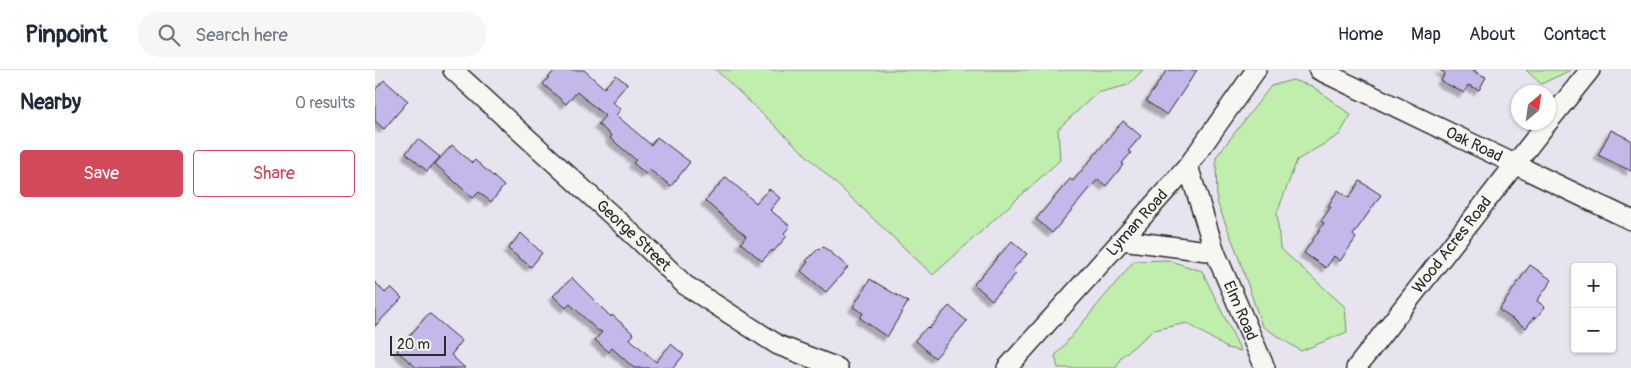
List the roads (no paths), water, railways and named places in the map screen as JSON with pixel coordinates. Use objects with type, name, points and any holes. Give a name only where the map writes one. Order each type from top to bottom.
[{"type":"street","name":"George Street","points":[[453,70],[611,214],[685,285],[778,344],[838,368]]},
{"type":"street","name":"Lyman Road","points":[[1007,368],[1188,166],[1257,70]]},
{"type":"street","name":"Oak Road","points":[[1319,70],[1631,220]]},
{"type":"street","name":"Wood Acres Road","points":[[1556,112],[1590,70]]},
{"type":"street","name":"Wood Acres Road","points":[[1356,368],[1542,130]]},
{"type":"street","name":"Elm Road","points":[[1188,166],[1215,252],[1265,368]]},
{"type":"street","points":[[1122,240],[1215,252]]}]
